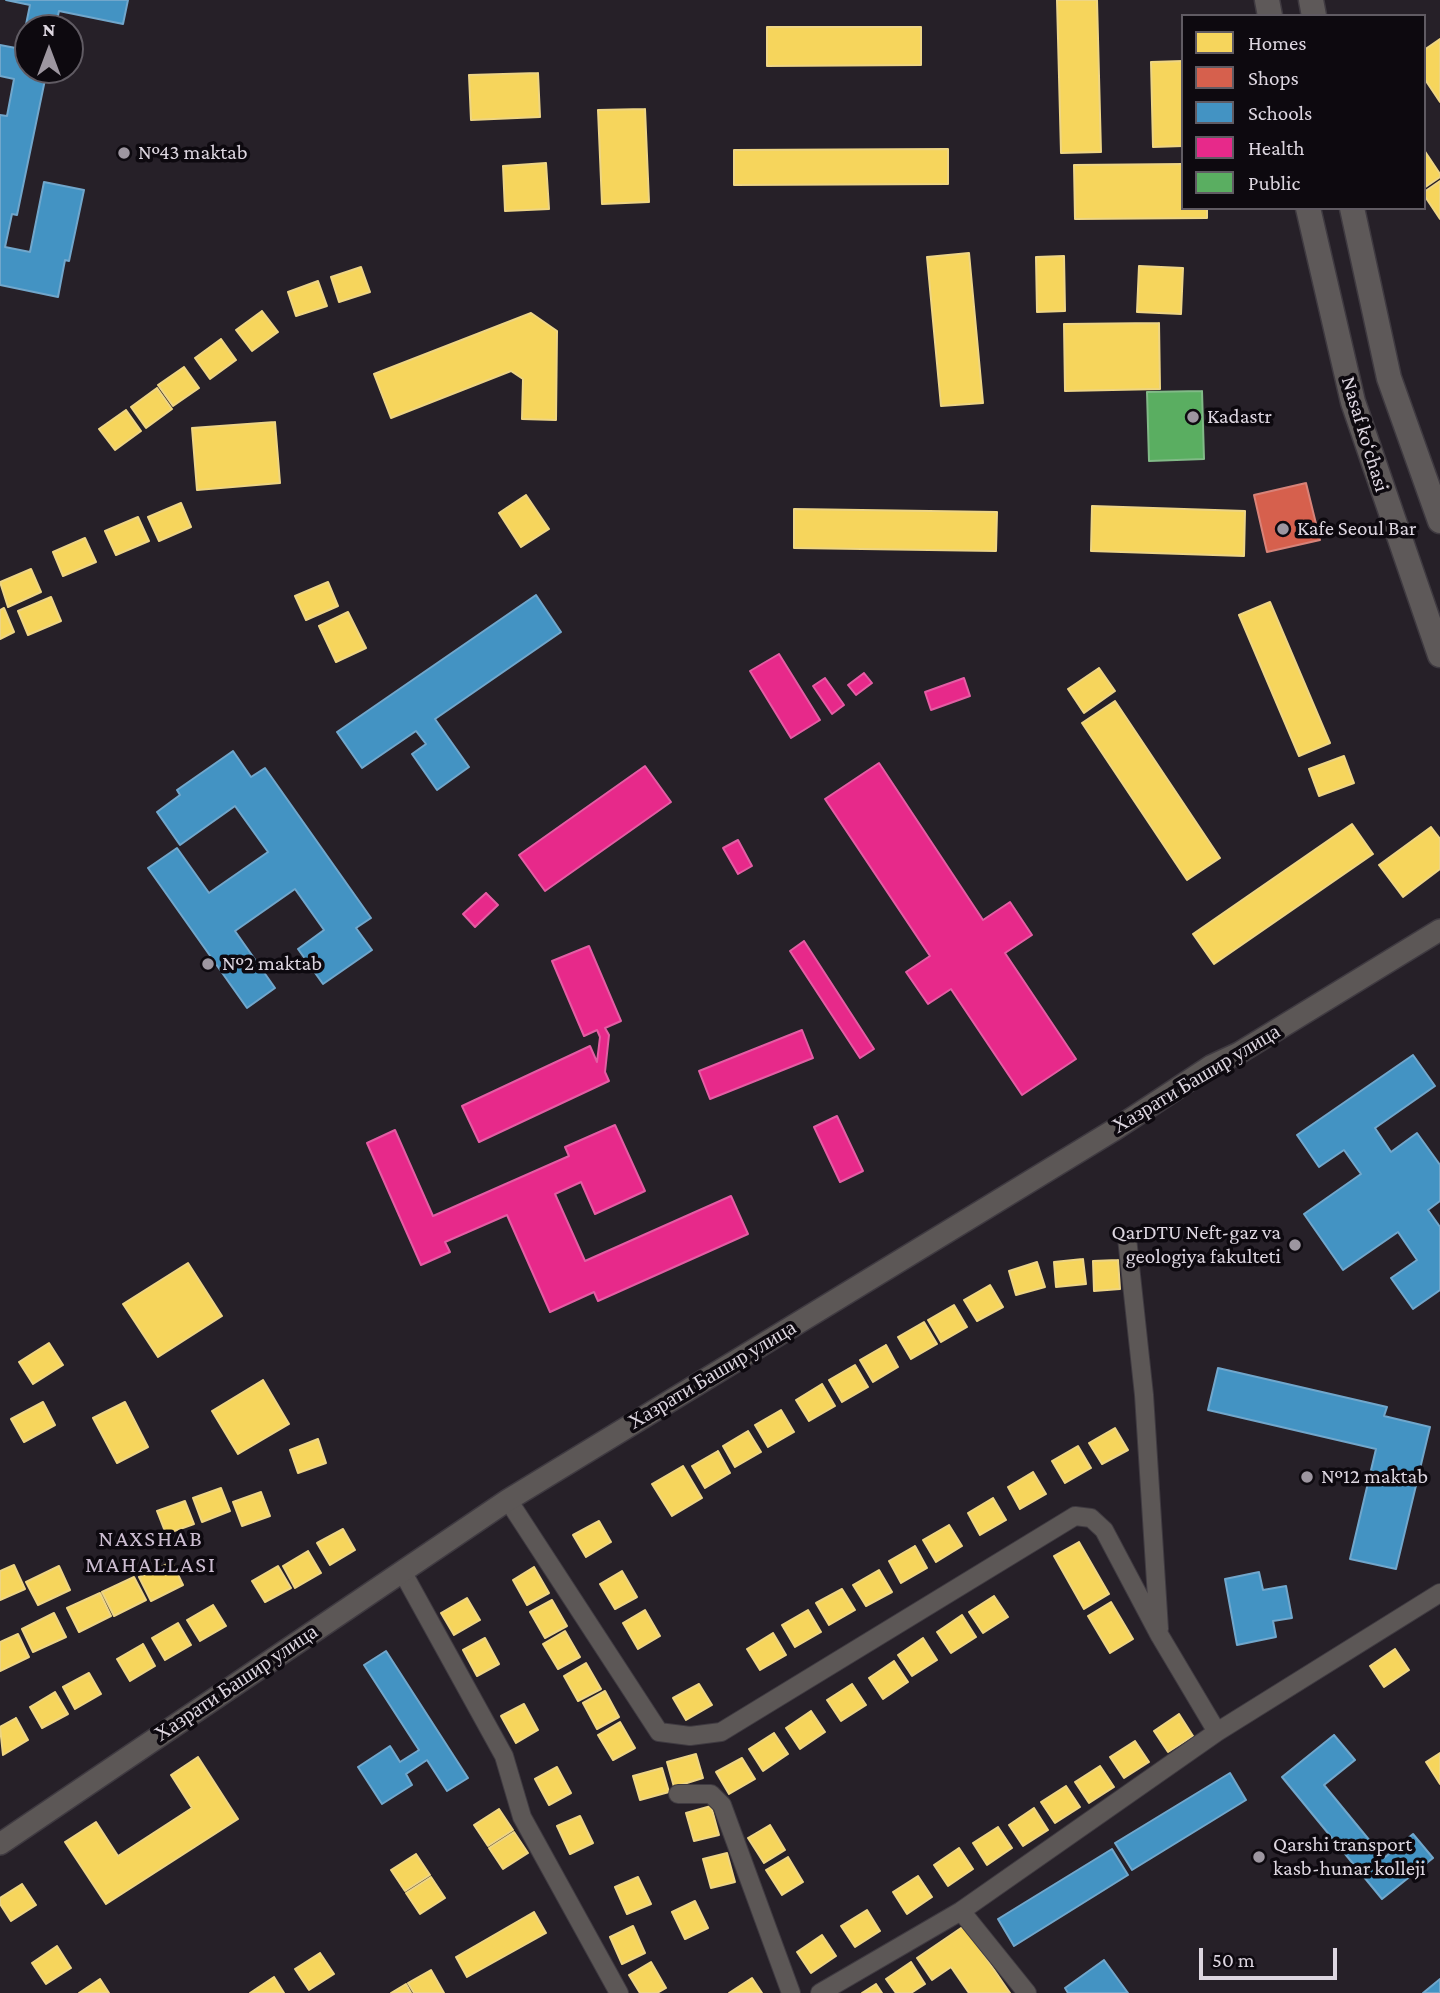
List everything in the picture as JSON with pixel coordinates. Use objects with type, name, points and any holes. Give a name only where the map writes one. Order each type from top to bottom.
[{"type":"main road","name":"Nasaf ko‘chasi","points":[[1308,210],[1353,402],[1440,655]]},
{"type":"main road","name":"Nasaf ko‘chasi","points":[[1352,210],[1389,378],[1440,521]]},
{"type":"street","name":"Хазрати Башир улица","points":[[0,1844],[508,1500],[1114,1130],[1211,1066],[1239,1053],[1440,930]]},
{"type":"street","points":[[1127,1238],[1144,1395],[1160,1636]]},
{"type":"street","points":[[508,1500],[659,1732],[690,1736],[721,1732],[1074,1516],[1091,1518],[1104,1530],[1160,1636],[1217,1732]]},
{"type":"street","points":[[402,1571],[504,1756],[522,1817],[619,1993]]},
{"type":"street","points":[[820,1993],[961,1911],[1217,1732],[1440,1593]]},
{"type":"street","points":[[678,1794],[711,1794],[722,1805],[791,1993]]},
{"type":"street","points":[[961,1911],[1027,1993]]},
{"type":"building: Homes","points":[[1057,0],[1097,0],[1101,152],[1061,153]]},
{"type":"building: Homes","points":[[767,27],[921,27],[921,65],[767,66]]},
{"type":"building: Homes","points":[[1440,39],[1440,102],[1426,81],[1426,49]]},
{"type":"building: Homes","points":[[1181,61],[1181,146],[1153,147],[1151,62]]},
{"type":"building: Homes","points":[[538,73],[540,117],[471,120],[469,75]]},
{"type":"building: Homes","points":[[645,109],[649,202],[602,204],[598,110]]},
{"type":"building: Homes","points":[[948,149],[948,184],[734,185],[734,150]]},
{"type":"building: Homes","points":[[1426,153],[1440,174],[1440,177],[1426,187]]},
{"type":"building: Homes","points":[[546,163],[549,209],[505,211],[503,166]]},
{"type":"building: Homes","points":[[1181,164],[1181,210],[1207,210],[1207,218],[1075,219],[1074,165]]},
{"type":"building: Homes","points":[[1440,181],[1440,219],[1426,198],[1426,191]]},
{"type":"building: Homes","points":[[969,253],[983,403],[941,406],[927,257]]},
{"type":"building: Homes","points":[[1064,256],[1065,311],[1037,312],[1036,257]]},
{"type":"building: Homes","points":[[1139,266],[1183,268],[1181,314],[1137,312]]},
{"type":"building: Homes","points":[[361,267],[370,292],[339,302],[331,277]]},
{"type":"building: Homes","points":[[318,281],[327,306],[296,316],[288,292]]},
{"type":"building: Homes","points":[[262,311],[278,332],[252,351],[236,330]]},
{"type":"building: Homes","points":[[531,313],[557,331],[556,420],[522,419],[523,379],[511,371],[391,418],[374,374]]},
{"type":"building: Homes","points":[[1159,323],[1160,389],[1065,391],[1064,324]]},
{"type":"building: Homes","points":[[221,339],[236,360],[210,379],[195,358]]},
{"type":"building: Homes","points":[[184,367],[199,388],[173,406],[158,385]]},
{"type":"building: Homes","points":[[157,388],[172,409],[146,428],[131,407]]},
{"type":"building: Homes","points":[[126,410],[141,431],[115,450],[99,429]]},
{"type":"building: Homes","points":[[275,422],[280,483],[197,490],[192,428]]},
{"type":"building: Homes","points":[[526,495],[549,529],[521,547],[499,513]]},
{"type":"building: Homes","points":[[181,503],[191,527],[159,541],[148,517]]},
{"type":"building: Homes","points":[[1092,506],[1245,511],[1244,556],[1091,551]]},
{"type":"building: Homes","points":[[794,509],[997,512],[996,551],[794,548]]},
{"type":"building: Homes","points":[[138,517],[149,541],[116,555],[105,531]]},
{"type":"building: Homes","points":[[85,538],[96,562],[63,576],[53,552]]},
{"type":"building: Homes","points":[[31,569],[41,592],[8,607],[0,582]]},
{"type":"building: Homes","points":[[328,582],[338,606],[306,620],[295,596]]},
{"type":"building: Homes","points":[[51,597],[61,621],[28,635],[18,611]]},
{"type":"building: Homes","points":[[1270,602],[1330,743],[1299,756],[1239,615]]},
{"type":"building: Homes","points":[[4,608],[14,632],[0,639],[0,610]]},
{"type":"building: Homes","points":[[348,612],[366,648],[336,662],[319,626]]},
{"type":"building: Homes","points":[[1099,668],[1115,691],[1084,713],[1068,689]]},
{"type":"building: Homes","points":[[1115,701],[1220,858],[1187,880],[1082,723]]},
{"type":"building: Homes","points":[[1344,756],[1354,783],[1319,796],[1309,769]]},
{"type":"building: Homes","points":[[1352,824],[1373,854],[1214,964],[1193,934]]},
{"type":"building: Homes","points":[[1431,827],[1440,839],[1440,869],[1403,897],[1379,865]]},
{"type":"building: Homes","points":[[1083,1259],[1086,1284],[1056,1287],[1054,1262]]},
{"type":"building: Homes","points":[[1118,1260],[1120,1289],[1094,1291],[1093,1261]]},
{"type":"building: Homes","points":[[1037,1262],[1045,1287],[1016,1295],[1009,1271]]},
{"type":"building: Homes","points":[[188,1263],[222,1316],[158,1357],[123,1304]]},
{"type":"building: Homes","points":[[990,1285],[1003,1307],[977,1321],[964,1300]]},
{"type":"building: Homes","points":[[954,1305],[967,1327],[941,1342],[928,1320]]},
{"type":"building: Homes","points":[[924,1322],[937,1344],[911,1359],[898,1337]]},
{"type":"building: Homes","points":[[49,1343],[63,1365],[33,1384],[19,1362]]},
{"type":"building: Homes","points":[[886,1345],[898,1367],[873,1382],[860,1360]]},
{"type":"building: Homes","points":[[855,1365],[868,1387],[842,1402],[829,1380]]},
{"type":"building: Homes","points":[[263,1380],[289,1424],[238,1454],[212,1411]]},
{"type":"building: Homes","points":[[822,1384],[835,1406],[809,1421],[796,1400]]},
{"type":"building: Homes","points":[[43,1402],[55,1425],[24,1442],[11,1419]]},
{"type":"building: Homes","points":[[125,1402],[148,1447],[117,1463],[93,1418]]},
{"type":"building: Homes","points":[[781,1410],[794,1432],[768,1447],[755,1425]]},
{"type":"building: Homes","points":[[1115,1428],[1128,1450],[1102,1464],[1089,1443]]},
{"type":"building: Homes","points":[[748,1431],[761,1452],[735,1467],[723,1446]]},
{"type":"building: Homes","points":[[318,1439],[326,1463],[298,1473],[290,1450]]},
{"type":"building: Homes","points":[[1078,1446],[1091,1468],[1065,1483],[1052,1461]]},
{"type":"building: Homes","points":[[718,1451],[730,1473],[705,1488],[692,1466]]},
{"type":"building: Homes","points":[[683,1466],[702,1498],[672,1516],[652,1484]]},
{"type":"building: Homes","points":[[1033,1472],[1046,1494],[1020,1509],[1008,1487]]},
{"type":"building: Homes","points":[[221,1488],[230,1511],[202,1522],[193,1498]]},
{"type":"building: Homes","points":[[261,1492],[270,1516],[242,1526],[233,1502]]},
{"type":"building: Homes","points":[[993,1498],[1006,1520],[980,1535],[968,1513]]},
{"type":"building: Homes","points":[[185,1501],[194,1524],[166,1534],[157,1511]]},
{"type":"building: Homes","points":[[599,1521],[611,1542],[586,1557],[573,1535]]},
{"type":"building: Homes","points":[[949,1525],[962,1546],[936,1562],[923,1540]]},
{"type":"building: Homes","points":[[343,1529],[355,1550],[330,1565],[317,1543]]},
{"type":"building: Homes","points":[[1079,1542],[1109,1594],[1084,1609],[1054,1556]]},
{"type":"building: Homes","points":[[915,1546],[927,1568],[901,1583],[889,1561]]},
{"type":"building: Homes","points":[[308,1551],[321,1573],[295,1588],[283,1566]]},
{"type":"building: Homes","points":[[172,1562],[183,1585],[151,1601],[139,1577]]},
{"type":"building: Homes","points":[[14,1565],[25,1589],[0,1600],[0,1571]]},
{"type":"building: Homes","points":[[59,1566],[70,1590],[38,1605],[26,1582]]},
{"type":"building: Homes","points":[[278,1566],[291,1588],[265,1602],[252,1581]]},
{"type":"building: Homes","points":[[534,1567],[549,1593],[527,1605],[513,1580]]},
{"type":"building: Homes","points":[[879,1570],[892,1592],[866,1606],[853,1585]]},
{"type":"building: Homes","points":[[622,1571],[637,1597],[615,1609],[600,1584]]},
{"type":"building: Homes","points":[[134,1577],[146,1600],[114,1616],[102,1592]]},
{"type":"building: Homes","points":[[842,1589],[855,1610],[829,1625],[816,1603]]},
{"type":"building: Homes","points":[[100,1593],[111,1616],[79,1632],[67,1608]]},
{"type":"building: Homes","points":[[994,1596],[1008,1617],[983,1633],[969,1612]]},
{"type":"building: Homes","points":[[467,1598],[480,1620],[454,1635],[441,1613]]},
{"type":"building: Homes","points":[[552,1600],[567,1626],[545,1638],[530,1612]]},
{"type":"building: Homes","points":[[1111,1602],[1133,1639],[1110,1653],[1088,1616]]},
{"type":"building: Homes","points":[[213,1605],[226,1626],[200,1641],[187,1620]]},
{"type":"building: Homes","points":[[645,1610],[660,1636],[638,1649],[623,1623]]},
{"type":"building: Homes","points":[[808,1610],[821,1632],[795,1647],[782,1625]]},
{"type":"building: Homes","points":[[54,1613],[66,1637],[33,1652],[22,1629]]},
{"type":"building: Homes","points":[[962,1615],[976,1637],[951,1653],[937,1632]]},
{"type":"building: Homes","points":[[178,1623],[191,1645],[165,1660],[152,1638]]},
{"type":"building: Homes","points":[[565,1631],[580,1657],[558,1669],[543,1644]]},
{"type":"building: Homes","points":[[773,1633],[786,1655],[760,1670],[747,1649]]},
{"type":"building: Homes","points":[[18,1634],[29,1657],[0,1671],[0,1642]]},
{"type":"building: Homes","points":[[485,1638],[499,1664],[477,1676],[463,1650]]},
{"type":"building: Homes","points":[[923,1638],[937,1660],[912,1676],[898,1655]]},
{"type":"building: Homes","points":[[143,1644],[155,1666],[130,1681],[117,1659]]},
{"type":"building: Homes","points":[[1395,1649],[1409,1670],[1384,1687],[1370,1666]]},
{"type":"building: Homes","points":[[894,1661],[908,1682],[883,1699],[869,1678]]},
{"type":"building: Homes","points":[[586,1663],[601,1689],[578,1701],[564,1676]]},
{"type":"building: Homes","points":[[89,1673],[101,1694],[75,1709],[63,1687]]},
{"type":"building: Homes","points":[[699,1684],[712,1705],[686,1720],[673,1698]]},
{"type":"building: Homes","points":[[852,1684],[866,1705],[841,1721],[827,1700]]},
{"type":"building: Homes","points":[[605,1691],[619,1717],[597,1729],[583,1703]]},
{"type":"building: Homes","points":[[55,1692],[68,1714],[42,1728],[30,1707]]},
{"type":"building: Homes","points":[[524,1704],[538,1730],[516,1743],[501,1716]]},
{"type":"building: Homes","points":[[811,1711],[825,1732],[800,1749],[786,1728]]},
{"type":"building: Homes","points":[[1179,1714],[1193,1736],[1168,1752],[1154,1731]]},
{"type":"building: Homes","points":[[16,1718],[28,1740],[3,1755],[0,1727]]},
{"type":"building: Homes","points":[[620,1722],[635,1748],[613,1760],[598,1735]]},
{"type":"building: Homes","points":[[774,1733],[788,1754],[763,1771],[749,1749]]},
{"type":"building: Homes","points":[[1135,1741],[1149,1762],[1124,1778],[1110,1757]]},
{"type":"building: Homes","points":[[1440,1753],[1440,1784],[1426,1762]]},
{"type":"building: Homes","points":[[696,1754],[703,1778],[674,1787],[667,1762]]},
{"type":"building: Homes","points":[[198,1757],[238,1819],[106,1904],[65,1842],[96,1822],[118,1856],[192,1808],[171,1775]]},
{"type":"building: Homes","points":[[742,1758],[755,1779],[729,1794],[716,1772]]},
{"type":"building: Homes","points":[[1100,1766],[1114,1787],[1089,1803],[1075,1782]]},
{"type":"building: Homes","points":[[557,1767],[571,1793],[549,1805],[535,1779]]},
{"type":"building: Homes","points":[[662,1768],[669,1792],[640,1800],[633,1776]]},
{"type":"building: Homes","points":[[1066,1786],[1080,1807],[1055,1823],[1041,1802]]},
{"type":"building: Homes","points":[[711,1806],[719,1835],[694,1841],[686,1813]]},
{"type":"building: Homes","points":[[1034,1808],[1048,1830],[1023,1846],[1009,1825]]},
{"type":"building: Homes","points":[[499,1809],[513,1830],[488,1846],[474,1825]]},
{"type":"building: Homes","points":[[580,1816],[593,1843],[570,1854],[557,1826]]},
{"type":"building: Homes","points":[[770,1825],[785,1850],[764,1863],[748,1838]]},
{"type":"building: Homes","points":[[998,1827],[1012,1848],[987,1865],[973,1843]]},
{"type":"building: Homes","points":[[514,1832],[528,1853],[503,1869],[489,1848]]},
{"type":"building: Homes","points":[[959,1848],[973,1869],[948,1886],[934,1865]]},
{"type":"building: Homes","points":[[727,1853],[735,1882],[711,1888],[703,1859]]},
{"type":"building: Homes","points":[[416,1854],[430,1875],[405,1891],[391,1870]]},
{"type":"building: Homes","points":[[788,1857],[803,1882],[782,1895],[766,1870]]},
{"type":"building: Homes","points":[[918,1876],[932,1897],[907,1914],[893,1892]]},
{"type":"building: Homes","points":[[431,1877],[445,1898],[420,1914],[406,1893]]},
{"type":"building: Homes","points":[[638,1877],[651,1904],[627,1914],[615,1887]]},
{"type":"building: Homes","points":[[22,1884],[36,1905],[11,1921],[0,1904],[0,1898]]},
{"type":"building: Homes","points":[[695,1901],[708,1928],[685,1939],[672,1912]]},
{"type":"building: Homes","points":[[867,1910],[880,1931],[855,1947],[841,1926]]},
{"type":"building: Homes","points":[[534,1912],[546,1933],[467,1977],[456,1957]]},
{"type":"building: Homes","points":[[633,1926],[645,1953],[622,1964],[610,1937]]},
{"type":"building: Homes","points":[[964,1926],[1010,1993],[969,1993],[951,1967],[932,1980],[917,1958]]},
{"type":"building: Homes","points":[[822,1935],[836,1956],[811,1973],[797,1952]]},
{"type":"building: Homes","points":[[57,1946],[71,1968],[46,1984],[32,1963]]},
{"type":"building: Homes","points":[[320,1953],[334,1974],[309,1990],[295,1969]]},
{"type":"building: Homes","points":[[651,1962],[666,1988],[657,1993],[640,1993],[629,1975]]},
{"type":"building: Homes","points":[[911,1962],[925,1984],[911,1993],[896,1993],[886,1979]]},
{"type":"building: Homes","points":[[431,1970],[444,1993],[414,1993],[408,1983]]},
{"type":"building: Homes","points":[[274,1977],[284,1993],[250,1993]]},
{"type":"building: Homes","points":[[752,1978],[762,1993],[729,1993]]},
{"type":"building: Homes","points":[[100,1979],[109,1993],[79,1993]]},
{"type":"building: Homes","points":[[406,1984],[411,1993],[391,1993]]},
{"type":"building: Homes","points":[[876,1984],[882,1993],[862,1993]]},
{"type":"building: Shops","points":[[1306,483],[1320,540],[1267,552],[1254,495]]},
{"type":"building: Schools","points":[[6,0],[128,0],[123,24],[59,11],[58,14],[28,14],[30,5]]},
{"type":"building: Schools","points":[[0,45],[14,48],[14,79],[0,76]]},
{"type":"building: Schools","points":[[14,79],[14,84],[44,84],[17,215],[12,214],[5,247],[30,252],[44,182],[84,190],[69,261],[65,260],[58,297],[0,285],[0,115],[7,116]]},
{"type":"building: Schools","points":[[536,595],[561,632],[435,719],[469,767],[437,790],[412,754],[426,744],[416,731],[362,768],[337,732]]},
{"type":"building: Schools","points":[[233,751],[251,777],[265,768],[371,918],[356,928],[372,950],[323,984],[298,949],[324,930],[295,889],[235,931],[275,988],[247,1008],[148,868],[177,848],[209,893],[268,852],[235,806],[180,845],[157,812],[180,795],[177,790]]},
{"type":"building: Schools","points":[[1413,1055],[1435,1086],[1375,1128],[1391,1152],[1417,1133],[1440,1165],[1440,1201],[1428,1210],[1440,1227],[1440,1290],[1413,1309],[1391,1278],[1417,1260],[1398,1232],[1343,1270],[1304,1214],[1361,1174],[1344,1150],[1319,1167],[1297,1135]]},
{"type":"building: Schools","points":[[1218,1368],[1387,1407],[1384,1416],[1430,1427],[1396,1569],[1350,1559],[1376,1449],[1208,1410]]},
{"type":"building: Schools","points":[[1259,1572],[1263,1590],[1286,1586],[1292,1618],[1273,1621],[1276,1637],[1237,1645],[1225,1579]]},
{"type":"building: Schools","points":[[386,1651],[468,1778],[447,1791],[427,1760],[406,1774],[412,1785],[382,1804],[358,1767],[390,1746],[400,1762],[419,1750],[364,1665]]},
{"type":"building: Schools","points":[[1334,1735],[1355,1760],[1324,1785],[1384,1858],[1413,1834],[1433,1858],[1382,1899],[1282,1777]]},
{"type":"building: Schools","points":[[1230,1773],[1246,1800],[1132,1870],[1115,1843]]},
{"type":"building: Schools","points":[[1112,1849],[1128,1875],[1014,1946],[998,1919]]},
{"type":"building: Schools","points":[[1104,1960],[1128,1993],[1068,1993],[1065,1988]]},
{"type":"building: Schools","points":[[1440,1979],[1440,1993],[1423,1993]]},
{"type":"building: Health","points":[[779,654],[820,720],[791,738],[750,671]]},
{"type":"building: Health","points":[[864,673],[872,683],[856,695],[848,685]]},
{"type":"building: Health","points":[[825,678],[844,705],[832,714],[813,686]]},
{"type":"building: Health","points":[[964,678],[970,696],[931,710],[925,692]]},
{"type":"building: Health","points":[[879,763],[983,920],[1010,902],[1032,935],[1005,953],[1076,1059],[1022,1095],[951,989],[928,1004],[906,972],[930,956],[825,799]]},
{"type":"building: Health","points":[[645,766],[671,802],[545,891],[519,855]]},
{"type":"building: Health","points":[[738,840],[752,866],[738,874],[723,848]]},
{"type":"building: Health","points":[[486,893],[498,905],[475,927],[463,914]]},
{"type":"building: Health","points":[[804,941],[874,1049],[860,1058],[790,951]]},
{"type":"building: Health","points":[[589,946],[621,1021],[605,1028],[609,1035],[605,1072],[609,1081],[479,1142],[462,1106],[590,1046],[597,1062],[600,1037],[597,1030],[584,1036],[552,961]]},
{"type":"building: Health","points":[[802,1030],[813,1058],[710,1099],[699,1071]]},
{"type":"building: Health","points":[[837,1116],[863,1171],[840,1182],[814,1127]]},
{"type":"building: Health","points":[[615,1125],[645,1191],[595,1214],[581,1182],[555,1194],[585,1261],[731,1196],[748,1234],[598,1301],[594,1292],[550,1312],[507,1215],[445,1242],[450,1252],[421,1265],[367,1143],[395,1130],[433,1216],[569,1156],[565,1147]]},
{"type":"building: Public","points":[[1202,391],[1204,459],[1149,461],[1147,392]]},
{"type":"place","name":"№43 maktab","points":[[124,153]]},
{"type":"place","name":"Kadastr","points":[[1193,417]]},
{"type":"place","name":"Kafe Seoul Bar","points":[[1283,529]]},
{"type":"place","name":"№2 maktab","points":[[208,964]]},
{"type":"place","name":"QarDTU Neft-gaz va geologiya fakulteti","points":[[1295,1245]]},
{"type":"place","name":"№12 maktab","points":[[1307,1477]]},
{"type":"place","name":"Qarshi transport kasb-hunar kolleji","points":[[1259,1857]]},
{"type":"district","name":"NAXSHAB MAHALLASI","points":[[151,1552]]}]
